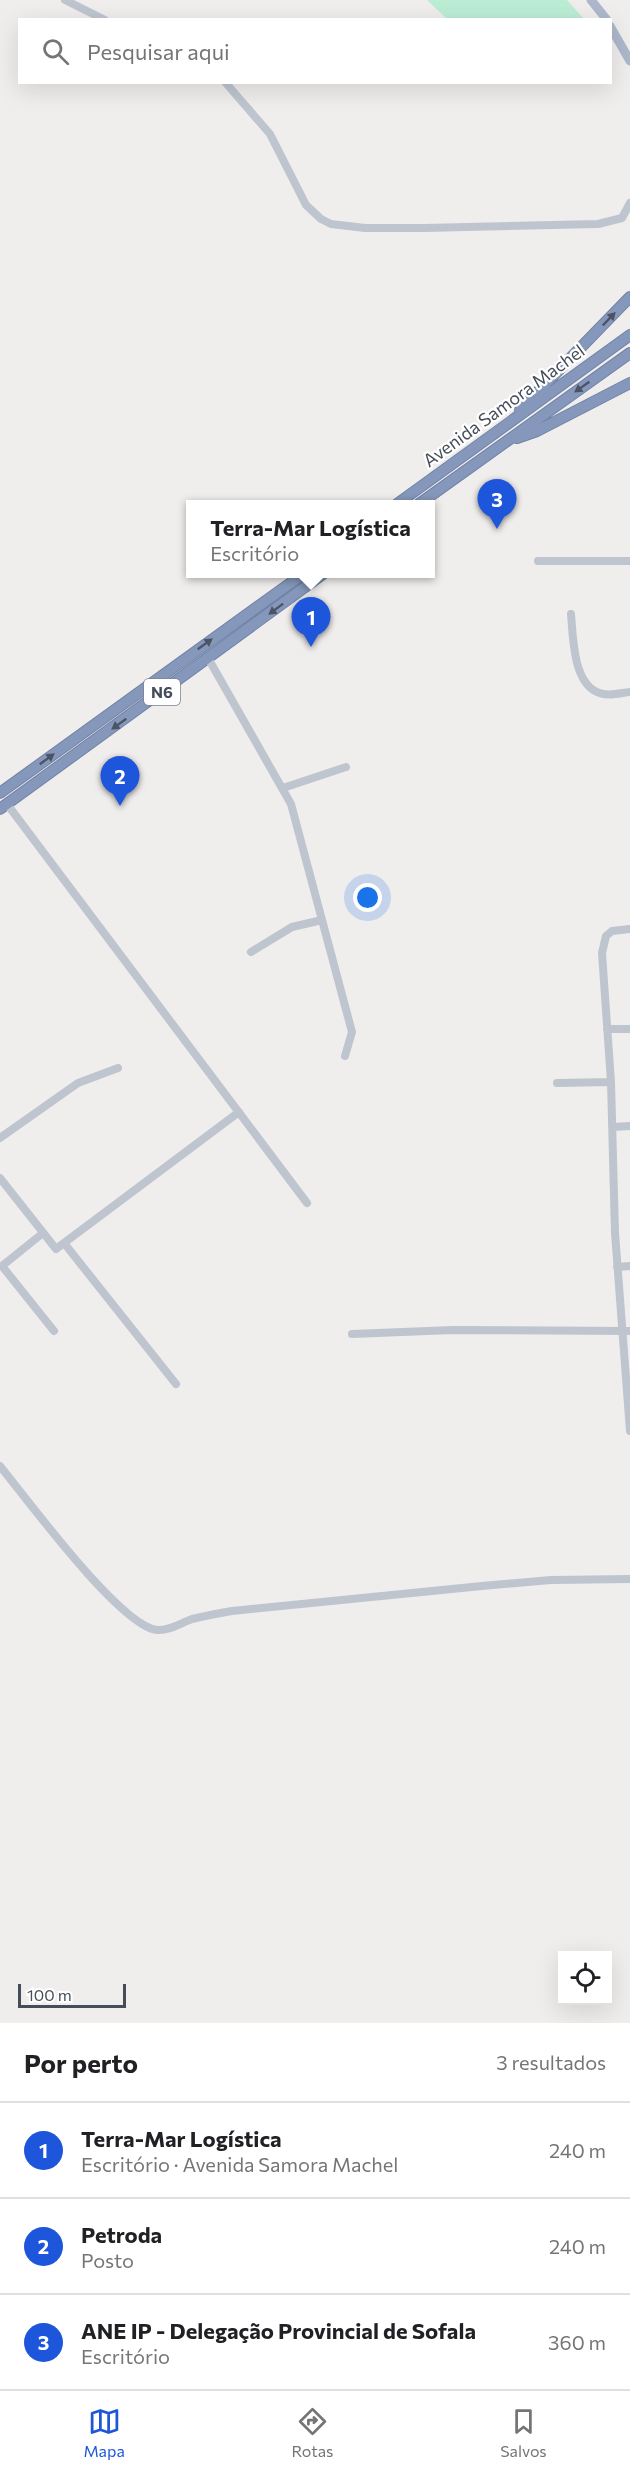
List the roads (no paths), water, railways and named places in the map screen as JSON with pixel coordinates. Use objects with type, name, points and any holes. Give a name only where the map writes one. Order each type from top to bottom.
[{"type":"highway","points":[[510,421],[534,393],[630,297]]},
{"type":"highway","name":"Avenida Samora Machel","points":[[403,500],[630,335]]},
{"type":"highway","name":"Avenida Samora Machel","points":[[425,500],[630,353]]},
{"type":"highway","points":[[508,441],[537,431],[630,383]]},
{"type":"highway","name":"N6","points":[[0,794],[296,578]]},
{"type":"highway","name":"N6","points":[[4,807],[316,578]]},
{"type":"main road","points":[[591,0],[605,18]]},
{"type":"main road","points":[[612,30],[630,61]]},
{"type":"street","points":[[65,0],[101,18]]},
{"type":"street","points":[[227,84],[270,134],[306,204],[321,219],[331,224],[412,228],[598,224],[622,218],[630,203]]},
{"type":"street","points":[[538,561],[630,561]]},
{"type":"street","points":[[571,614],[580,672],[588,684],[596,692],[630,692]]},
{"type":"street","points":[[208,658],[291,804],[352,1032],[345,1056]]},
{"type":"street","points":[[283,788],[346,767]]},
{"type":"street","points":[[4,807],[308,1203]]},
{"type":"street","points":[[251,952],[292,927],[322,920]]},
{"type":"street","points":[[630,929],[612,931],[606,936],[603,944],[613,1127],[617,1267],[626,1331],[630,1431]]},
{"type":"street","points":[[607,1029],[630,1029]]},
{"type":"street","points":[[0,1138],[78,1083],[118,1068]]},
{"type":"street","points":[[557,1083],[611,1082]]},
{"type":"street","points":[[0,1178],[56,1249],[239,1112]]},
{"type":"street","points":[[613,1127],[630,1126]]},
{"type":"street","points":[[43,1233],[2,1266],[54,1331]]},
{"type":"street","points":[[64,1243],[176,1384]]},
{"type":"street","points":[[617,1267],[630,1266]]},
{"type":"street","points":[[352,1334],[453,1329],[626,1331]]},
{"type":"street","points":[[0,1466],[95,1581],[126,1614],[154,1630],[165,1630],[194,1619],[232,1611],[493,1585],[573,1579],[630,1579]]},
{"type":"place","name":"ANE IP - Delegação Provincial de Sofala","points":[[497,529]]},
{"type":"place","name":"Terra-Mar Logística","points":[[311,647]]},
{"type":"place","name":"Petroda","points":[[120,806]]}]
